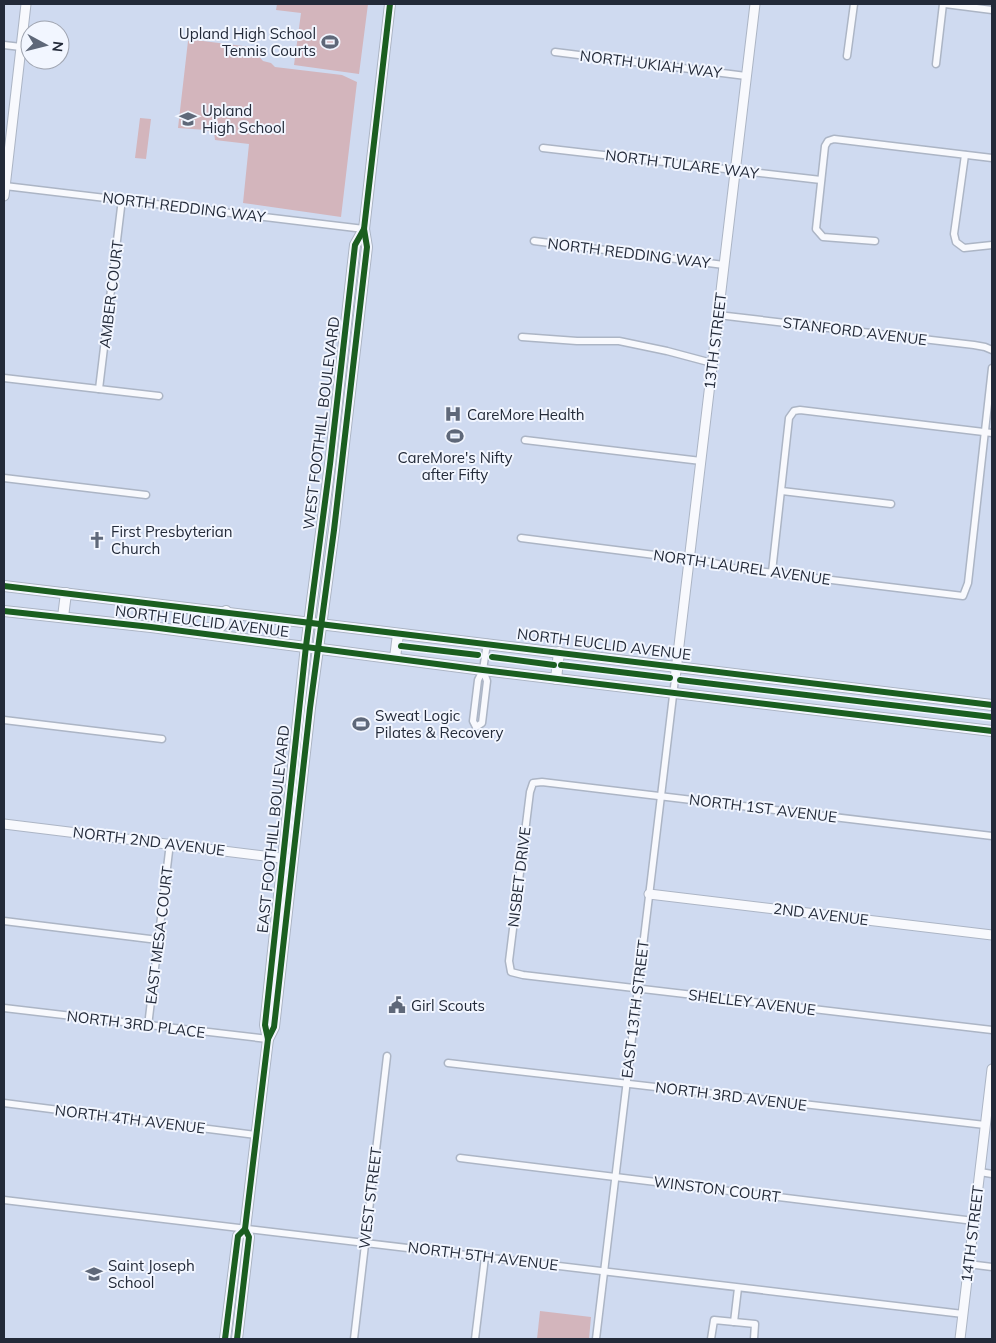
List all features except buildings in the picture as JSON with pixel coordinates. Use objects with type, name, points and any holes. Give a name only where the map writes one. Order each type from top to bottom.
[{"type":"main road","name":"WEST FOOTHILL BOULEVARD","points":[[322,624],[367,247],[364,230],[390,4]]},
{"type":"main road","name":"WEST FOOTHILL BOULEVARD","points":[[310,622],[355,245],[364,230]]},
{"type":"main road","points":[[337,405],[341,420],[336,462],[342,468]]},
{"type":"main road","name":"NORTH EUCLID AVENUE","points":[[4,586],[226,611],[398,634],[487,643],[992,705]]},
{"type":"main road","points":[[63,617],[66,593]]},
{"type":"main road","name":"NORTH EUCLID AVENUE","points":[[4,611],[306,646],[483,670],[992,731]]},
{"type":"main road","points":[[151,628],[180,624],[220,628],[224,623],[226,611]]},
{"type":"main road","name":"EAST FOOTHILL BOULEVARD","points":[[268,1039],[264,1025],[310,622]]},
{"type":"main road","name":"EAST FOOTHILL BOULEVARD","points":[[237,1339],[249,1237],[245,1229],[256,1135],[268,1039],[274,1027],[322,624]]},
{"type":"main road","points":[[395,658],[398,634]]},
{"type":"main road","points":[[556,678],[559,652]]},
{"type":"main road","name":"EAST FOOTHILL BOULEVARD","points":[[225,1339],[238,1236],[245,1229]]},
{"type":"street","points":[[24,20],[26,4]]},
{"type":"street","name":"13TH STREET","points":[[675,679],[755,4]]},
{"type":"street","points":[[847,56],[854,4]]},
{"type":"street","points":[[936,64],[944,4],[992,10]]},
{"type":"street","points":[[4,45],[20,47]]},
{"type":"street","name":"NORTH UKIAH WAY","points":[[555,52],[746,76]]},
{"type":"street","points":[[4,196],[8,128],[20,53]]},
{"type":"street","points":[[875,241],[823,237],[816,229],[825,146],[828,141],[834,139],[992,158]]},
{"type":"street","name":"NORTH TULARE WAY","points":[[543,148],[821,180]]},
{"type":"street","points":[[965,155],[954,234],[956,242],[964,248],[992,245]]},
{"type":"street","name":"NORTH REDDING WAY","points":[[5,186],[364,230]]},
{"type":"street","name":"AMBER COURT","points":[[99,389],[122,199]]},
{"type":"street","name":"NORTH REDDING WAY","points":[[534,241],[724,265]]},
{"type":"street","name":"STANFORD AVENUE","points":[[718,315],[974,345],[992,350]]},
{"type":"street","points":[[522,337],[577,341],[619,341],[712,363]]},
{"type":"street","points":[[772,572],[789,418],[794,411],[800,410],[989,433],[992,368]]},
{"type":"street","points":[[4,378],[159,396]]},
{"type":"street","name":"NORTH LAUREL AVENUE","points":[[521,538],[963,596],[968,583],[989,433]]},
{"type":"street","points":[[525,440],[701,461]]},
{"type":"street","points":[[4,478],[146,495]]},
{"type":"street","points":[[782,491],[891,504]]},
{"type":"street","points":[[483,670],[487,681],[482,723],[476,727],[473,721],[478,680],[483,670],[487,643]]},
{"type":"street","name":"EAST 13TH STREET","points":[[596,1339],[675,679]]},
{"type":"street","points":[[4,720],[162,739]]},
{"type":"street","name":"NORTH 1ST AVENUE","points":[[533,783],[542,782],[992,836]]},
{"type":"street","name":"NISBET DRIVE","points":[[511,972],[509,961],[530,792],[533,783]]},
{"type":"street","name":"NORTH 2ND AVENUE","points":[[4,824],[170,843],[294,860]]},
{"type":"street","name":"EAST MESA COURT","points":[[148,1026],[170,843]]},
{"type":"street","name":"2ND AVENUE","points":[[649,894],[992,934]]},
{"type":"street","points":[[4,921],[158,940]]},
{"type":"street","name":"SHELLEY AVENUE","points":[[511,972],[523,975],[992,1030]]},
{"type":"street","name":"NORTH 3RD PLACE","points":[[4,1008],[268,1039]]},
{"type":"street","name":"WEST STREET","points":[[354,1339],[387,1056]]},
{"type":"street","name":"NORTH 3RD AVENUE","points":[[448,1062],[985,1125]]},
{"type":"street","name":"14TH STREET","points":[[960,1339],[992,1069]]},
{"type":"street","name":"NORTH 4TH AVENUE","points":[[4,1103],[256,1135]]},
{"type":"street","name":"WINSTON COURT","points":[[460,1158],[974,1221]]},
{"type":"street","points":[[980,1172],[992,1174]]},
{"type":"street","name":"NORTH 5TH AVENUE","points":[[4,1200],[963,1314]]},
{"type":"street","points":[[475,1339],[485,1256]]},
{"type":"street","points":[[968,1264],[992,1267]]},
{"type":"street","points":[[734,1322],[738,1288]]},
{"type":"street","points":[[711,1339],[714,1320],[755,1324],[754,1339]]},
{"type":"shaded area","name":"Upland High School Tennis Courts","points":[[277,4],[368,4],[359,74],[294,65],[301,13],[276,10]]},
{"type":"shaded area","points":[[195,40],[251,47],[263,61],[271,63],[275,67],[342,75],[357,82],[341,217],[243,203],[249,144],[215,140],[214,133],[206,130],[178,128],[188,41]]},
{"type":"shaded area","points":[[140,118],[151,119],[146,159],[135,158]]},
{"type":"shaded area","points":[[540,1311],[591,1317],[589,1339],[537,1339]]},
{"type":"cycle path","points":[[268,1039],[274,1027],[310,708],[334,530],[367,247],[364,229],[390,4]]},
{"type":"cycle path","points":[[237,1339],[249,1237],[245,1229],[268,1039],[265,1025],[306,646],[330,464],[355,245],[364,229]]},
{"type":"cycle path","points":[[4,586],[992,705]]},
{"type":"cycle path","points":[[4,611],[151,627],[483,670],[992,731]]},
{"type":"cycle path","points":[[401,646],[478,655]]},
{"type":"cycle path","points":[[492,657],[554,665]]},
{"type":"cycle path","points":[[561,665],[670,678]]},
{"type":"cycle path","points":[[680,680],[992,717]]},
{"type":"cycle path","points":[[225,1339],[238,1236],[245,1229]]},
{"type":"place","name":"Upland High School Tennis Courts","points":[[330,42]]},
{"type":"place","name":"Upland High School","points":[[188,119]]},
{"type":"place","name":"CareMore Health","points":[[453,414]]},
{"type":"place","name":"CareMore's Nifty after Fifty","points":[[455,436]]},
{"type":"place","name":"First Presbyterian Church","points":[[97,540]]},
{"type":"place","name":"Sweat Logic Pilates & Recovery","points":[[361,724]]},
{"type":"place","name":"Girl Scouts","points":[[397,1005]]},
{"type":"place","name":"Saint Joseph School","points":[[94,1274]]}]
